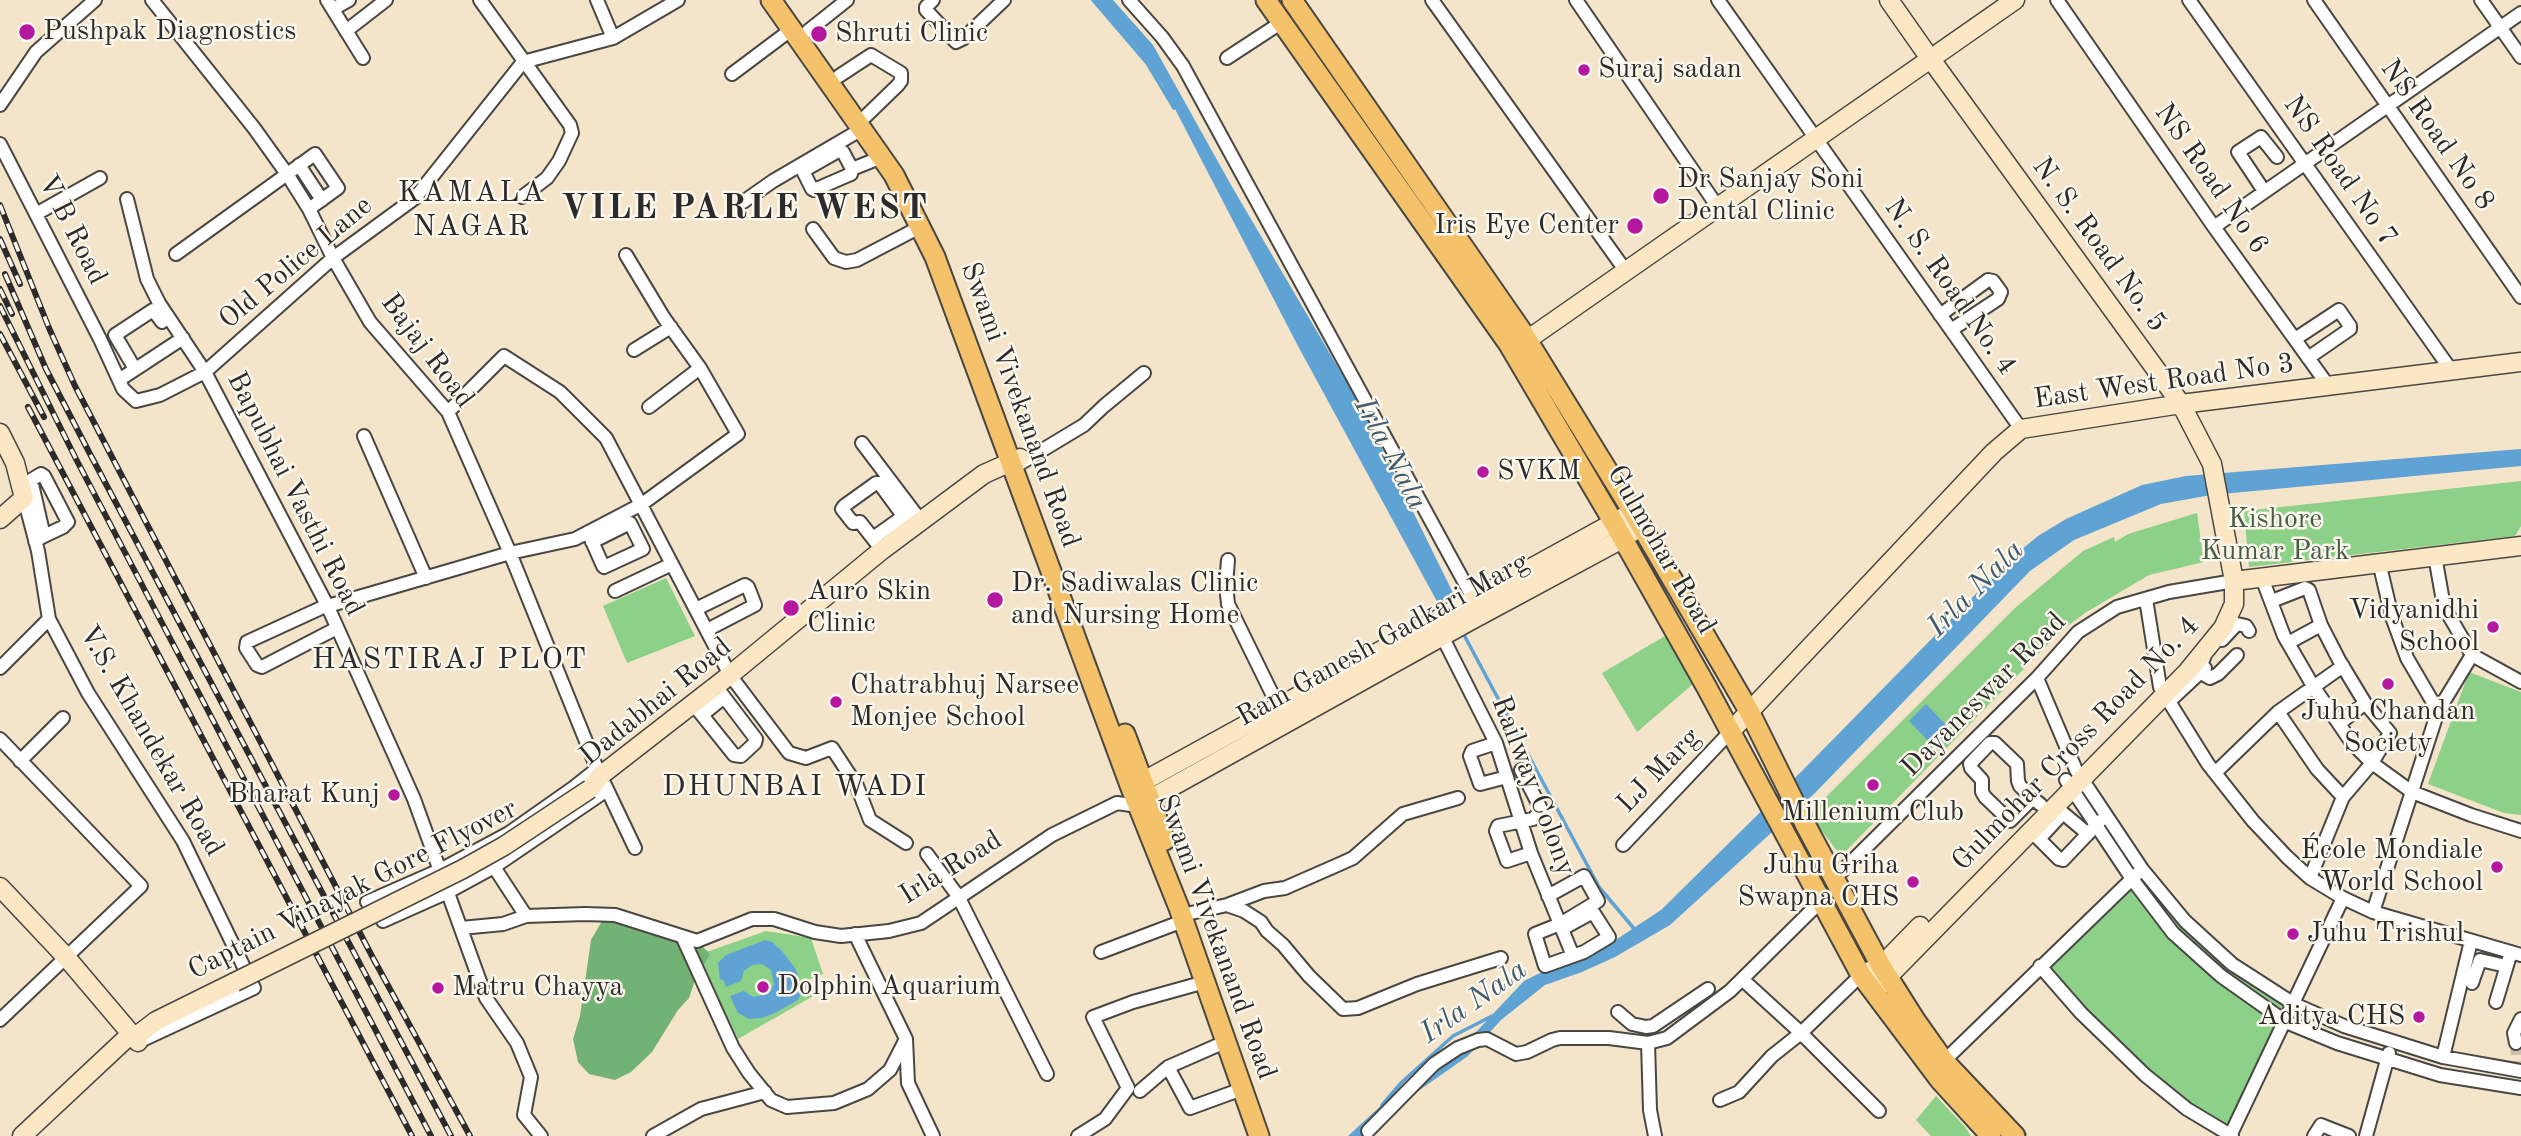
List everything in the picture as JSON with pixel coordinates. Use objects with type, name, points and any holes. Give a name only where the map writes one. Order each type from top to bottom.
[{"type":"main road","name":"Swami Vivekanand Road","points":[[771,0],[804,32],[839,76],[894,175],[936,257],[969,345],[1019,461]]},
{"type":"main road","name":"Swami Vivekanand Road","points":[[786,0],[804,32],[927,214],[943,248],[978,336],[1019,461],[1269,1136]]},
{"type":"main road","name":"Gulmohar Road","points":[[1266,0],[1519,338],[1618,531],[1731,731],[1861,975],[1942,1070],[1991,1136]]},
{"type":"main road","name":"Gulmohar Road","points":[[1292,0],[1637,519],[1749,711],[1805,824],[1884,971],[1942,1070],[2014,1136]]},
{"type":"main road","name":"Swami Vivekanand Road","points":[[1187,917],[1205,982],[1259,1136]]},
{"type":"street","points":[[0,105],[36,52],[95,0]]},
{"type":"street","name":"Bajaj Road","points":[[152,0],[254,128],[287,174],[370,322],[448,412],[510,553],[600,782],[635,848]]},
{"type":"street","points":[[349,0],[332,6],[363,58]]},
{"type":"street","points":[[348,30],[386,0]]},
{"type":"street","points":[[480,0],[570,125],[572,133],[559,161],[547,178],[522,197]]},
{"type":"street","points":[[597,0],[613,38]]},
{"type":"street","points":[[523,62],[613,38],[678,0]]},
{"type":"street","points":[[933,0],[926,10],[956,42],[964,38],[1004,0]]},
{"type":"street","points":[[1129,0],[1162,37],[1182,66],[1474,600]]},
{"type":"street","points":[[1432,0],[1620,263]]},
{"type":"street","points":[[1576,0],[1713,200]]},
{"type":"street","points":[[1717,0],[1813,135]]},
{"type":"street","name":"N. S. Road No. 5","points":[[1889,0],[2181,404],[2212,464],[2234,581]]},
{"type":"street","points":[[1519,338],[1927,54],[1994,0]]},
{"type":"street","points":[[1927,54],[2015,0]]},
{"type":"street","name":"NS Road No 6","points":[[2057,0],[2214,227],[2327,384]]},
{"type":"street","name":"NS Road No 7","points":[[2189,0],[2451,370]]},
{"type":"street","name":"NS Road No 8","points":[[2314,0],[2521,297]]},
{"type":"street","points":[[2481,0],[2521,57]]},
{"type":"street","points":[[732,74],[846,5]]},
{"type":"street","points":[[2214,227],[2521,13]]},
{"type":"street","points":[[1227,58],[1282,22]]},
{"type":"street","points":[[743,202],[864,123],[901,81],[901,73],[871,55],[839,76]]},
{"type":"street","name":"Old Police Lane","points":[[119,380],[123,389],[136,401],[160,395],[205,372],[333,258],[415,198],[523,62]]},
{"type":"street","points":[[1519,338],[1620,263],[1813,135]]},
{"type":"street","name":"N. S. Road No. 4","points":[[1813,135],[2021,429]]},
{"type":"street","points":[[2264,191],[2238,152],[2261,136],[2275,155],[2289,142]]},
{"type":"street","name":"V B Road","points":[[0,144],[119,380]]},
{"type":"street","points":[[176,254],[315,154],[338,188],[309,209]]},
{"type":"street","points":[[852,169],[882,157]]},
{"type":"street","points":[[299,165],[321,200]]},
{"type":"street","points":[[36,214],[100,178]]},
{"type":"street","points":[[127,199],[147,279],[180,340]]},
{"type":"street","points":[[813,229],[834,258],[846,262],[856,260],[920,227]]},
{"type":"street","points":[[337,628],[262,667],[257,665],[246,648],[247,642],[328,607],[510,553],[590,537],[609,527],[738,434],[700,368],[626,255]]},
{"type":"street","points":[[1940,315],[1988,280],[1993,281],[2001,292],[1998,299],[1951,330]]},
{"type":"street","points":[[2295,339],[2339,310],[2351,328],[2308,358]]},
{"type":"street","points":[[135,369],[115,337],[155,311],[205,372]]},
{"type":"street","points":[[635,350],[671,327]]},
{"type":"street","points":[[2308,330],[2321,349]]},
{"type":"street","points":[[119,380],[180,340]]},
{"type":"street","points":[[448,412],[504,356],[561,392],[607,438],[732,678],[789,753],[806,758],[832,748],[857,786],[870,820],[906,843]]},
{"type":"street","name":"East West Road No 3","points":[[1731,731],[1994,452],[2021,429],[2327,384],[2521,362]]},
{"type":"street","points":[[649,408],[700,368]]},
{"type":"street","name":"Bapubhai Vasthi Road","points":[[205,372],[328,607],[414,799],[440,870]]},
{"type":"street","points":[[1019,461],[1084,425],[1144,373]]},
{"type":"street","name":"V.S. Khandekar Road","points":[[0,433],[6,457],[26,488],[39,538],[49,619],[88,693],[183,841],[254,988],[138,1035]]},
{"type":"street","points":[[365,436],[426,578]]},
{"type":"street","points":[[862,443],[912,522]]},
{"type":"street","name":"Dadabhai Road","points":[[600,782],[722,694],[732,678],[878,544],[984,474],[1019,461]]},
{"type":"street","name":"Dadabhai Road","points":[[600,782],[987,478],[1019,461]]},
{"type":"street","points":[[0,519],[26,488],[43,474],[68,520],[67,525],[39,538],[26,488]]},
{"type":"street","points":[[886,482],[912,522]]},
{"type":"street","points":[[878,544],[860,522],[853,523],[842,508],[876,483],[886,482]]},
{"type":"street","points":[[1618,531],[1637,519]]},
{"type":"street","points":[[590,537],[603,566],[606,567],[643,549],[630,523],[609,527]]},
{"type":"street","points":[[638,537],[654,528]]},
{"type":"street","name":"Ram Ganesh Gadkari Marg","points":[[1141,793],[1279,708],[1452,623],[1474,600],[1618,531]]},
{"type":"street","name":"Ram Ganesh Gadkari Marg","points":[[1141,793],[1618,531]]},
{"type":"street","points":[[2234,581],[2521,546]]},
{"type":"street","points":[[608,573],[664,547]]},
{"type":"street","points":[[647,555],[656,572]]},
{"type":"street","points":[[2435,556],[2444,607],[2472,655],[2521,682]]},
{"type":"street","points":[[1228,561],[1228,604],[1279,708]]},
{"type":"street","points":[[2379,562],[2392,617],[2407,658],[2438,710]]},
{"type":"street","points":[[615,591],[673,564]]},
{"type":"street","points":[[2263,578],[2289,649],[2339,724],[2372,763],[2412,792],[2521,831]]},
{"type":"street","name":"Dayaneswar Road","points":[[1835,878],[2037,678],[2078,632],[2117,607],[2169,592],[2234,581]]},
{"type":"street","name":"Gulmohar Cross Road No. 4","points":[[1874,991],[1884,971],[2037,802],[2074,779],[2165,695],[2217,637],[2236,623],[2234,581]]},
{"type":"street","name":"Gulmohar Cross Road No. 4","points":[[2165,695],[2216,622],[2234,581]]},
{"type":"street","points":[[2277,599],[2308,588],[2322,626],[2343,666],[2365,703],[2390,734],[2372,763],[2343,797],[2311,878]]},
{"type":"street","points":[[2146,598],[2165,695],[2215,773],[2253,821],[2311,878],[2343,898],[2373,912],[2516,954],[2506,966],[2496,1002]]},
{"type":"street","points":[[308,614],[320,636]]},
{"type":"street","points":[[0,668],[49,619]]},
{"type":"street","name":"Railway Colony","points":[[1452,623],[1496,743],[1531,853],[1573,956]]},
{"type":"street","points":[[2236,623],[2200,662],[2207,677],[2215,676],[2237,655]]},
{"type":"street","points":[[2289,649],[2322,626]]},
{"type":"street","points":[[2373,912],[2438,710],[2472,655]]},
{"type":"street","points":[[2215,773],[2245,736],[2343,666]]},
{"type":"street","points":[[2165,695],[2203,670]]},
{"type":"street","points":[[2037,678],[2092,830],[2173,933],[2221,976],[2286,1022],[2337,1043],[2440,1075],[2521,1088]]},
{"type":"street","points":[[700,712],[734,755],[741,756],[755,743],[756,738],[722,694]]},
{"type":"street","points":[[2339,724],[2365,703]]},
{"type":"street","points":[[2278,712],[2317,769],[2343,797]]},
{"type":"street","points":[[20,761],[63,718]]},
{"type":"street","name":"LJ Marg","points":[[1623,845],[1731,731]]},
{"type":"street","points":[[0,739],[141,886],[0,1020]]},
{"type":"street","points":[[1496,743],[1472,751],[1470,756],[1480,784],[1507,777]]},
{"type":"street","points":[[1995,743],[2017,764],[2018,783],[2037,802],[2014,820],[2009,820],[1985,797],[1982,780],[1970,764],[1989,744],[1995,743]]},
{"type":"street","points":[[1521,770],[1541,810],[1533,818],[1499,826],[1496,831],[1507,861],[1531,853]]},
{"type":"street","points":[[2074,779],[2106,815],[2142,869],[2185,921],[2232,964],[2294,1004],[2392,1043],[2443,1057],[2518,1068]]},
{"type":"street","name":"Gulmohar Cross Road No. 4","points":[[1861,975],[1884,971],[2035,835],[2074,779]]},
{"type":"street","points":[[383,921],[494,867],[600,782]]},
{"type":"street","points":[[367,902],[440,870],[509,833],[573,788],[600,782]]},
{"type":"street","name":"Captain Vinayak Gore Flyover","points":[[138,1035],[156,1021],[463,869],[504,846],[600,782]]},
{"type":"street","name":"Irla Road","points":[[461,928],[503,924],[526,916],[584,914],[615,915],[697,941],[752,919],[774,919],[815,932],[841,936],[889,932],[920,923],[1052,835],[1141,793]]},
{"type":"street","points":[[1101,952],[1187,917],[1264,891],[1285,888],[1353,858],[1403,814],[1458,797]]},
{"type":"street","points":[[2092,830],[2063,813],[2035,835],[2061,860],[2067,857],[2106,815]]},
{"type":"street","points":[[927,854],[958,896],[1047,1074]]},
{"type":"street","points":[[494,867],[526,916]]},
{"type":"street","points":[[1942,1070],[2040,966],[2142,869]]},
{"type":"street","points":[[440,870],[486,998],[517,1043],[531,1077],[524,1115],[541,1136]]},
{"type":"street","points":[[1548,896],[1584,876],[1598,899],[1597,903],[1561,927]]},
{"type":"street","points":[[0,887],[138,1035]]},
{"type":"street","points":[[2040,966],[2081,1013],[2145,1074],[2187,1109],[2231,1136],[2343,898]]},
{"type":"street","points":[[1368,1131],[1434,1064],[1458,1048],[1478,1040],[1487,1039],[1516,1054],[1560,1038],[1609,1038],[1648,1043],[1667,1038],[1742,979],[1822,900]]},
{"type":"street","points":[[1227,905],[1244,911],[1261,922],[1309,976],[1343,1009],[1358,1009],[1417,984],[1502,958]]},
{"type":"street","points":[[1592,912],[1609,939],[1549,966],[1544,964],[1535,934],[1561,927],[1592,912]]},
{"type":"street","points":[[855,934],[906,1039],[908,1083],[933,1136]]},
{"type":"street","points":[[682,936],[733,1048],[748,1073],[771,1100],[787,1107],[834,1103],[868,1089],[890,1070],[906,1039]]},
{"type":"street","points":[[2443,1057],[2471,941]]},
{"type":"street","points":[[2471,983],[2480,960],[2506,966]]},
{"type":"street","points":[[1720,1100],[1739,1092],[1772,1056],[1801,1033],[1861,975]]},
{"type":"street","points":[[1742,979],[1879,1111]]},
{"type":"street","points":[[1079,1136],[1105,1119],[1128,1088],[1093,1017],[1133,1002],[1205,982]]},
{"type":"street","points":[[1618,1012],[1632,1024],[1646,1027],[1657,1024],[1708,989]]},
{"type":"street","points":[[2518,1042],[2514,1033],[2521,1020]]},
{"type":"street","points":[[1657,1024],[1667,1038]]},
{"type":"street","points":[[22,1136],[138,1035]]},
{"type":"street","points":[[38,1136],[138,1035]]},
{"type":"street","points":[[1140,1091],[1168,1067],[1226,1042]]},
{"type":"street","points":[[1648,1043],[1650,1110],[1655,1136]]},
{"type":"street","points":[[2366,1136],[2392,1043]]},
{"type":"street","points":[[1168,1067],[1190,1108],[1242,1089]]},
{"type":"street","points":[[653,1136],[701,1109],[765,1091]]},
{"type":"street","points":[[2314,1136],[2321,1125],[2349,1136]]},
{"type":"green space","name":"Kishore Kumar Park","points":[[2521,481],[2521,526],[2515,536],[2249,567],[2244,511]]},
{"type":"green space","points":[[2197,513],[2204,562],[2149,575],[2085,613],[2061,631],[1841,856],[1809,814],[2015,608],[2083,551],[2114,537],[2115,542],[2128,534]]},
{"type":"green space","points":[[666,578],[695,636],[627,663],[603,606]]},
{"type":"green space","points":[[1665,636],[1693,684],[1637,732],[1602,673]]},
{"type":"green space","points":[[2469,672],[2521,692],[2521,815],[2504,813],[2428,784]]},
{"type":"green space","points":[[2142,872],[2175,921],[2248,982],[2291,1011],[2230,1132],[2183,1102],[2134,1059],[2043,967]]},
{"type":"green space","points":[[602,921],[702,946],[710,954],[695,980],[689,998],[678,1010],[652,1052],[631,1072],[615,1080],[589,1074],[578,1062],[573,1039],[580,1016],[591,940]]},
{"type":"green space","name":"Dolphin Aquarium","points":[[766,931],[811,938],[823,974],[810,979],[815,995],[738,1039],[698,955]]},
{"type":"green space","points":[[1936,1096],[1971,1136],[1931,1136],[1916,1120]]},
{"type":"water","points":[[1092,0],[1113,0],[1153,45],[1231,185],[1363,410],[1456,599],[1440,607],[1298,346],[1162,84],[1139,51]]},
{"type":"water","name":"Irla Nala","points":[[2521,449],[2521,466],[2211,495],[2161,504],[2074,540],[2030,571],[1815,793],[1670,925],[1615,957],[1545,985],[1501,1020],[1468,1056],[1404,1101],[1372,1136],[1348,1136],[1401,1087],[1461,1048],[1524,981],[1564,961],[1611,943],[1661,910],[2010,559],[2038,536],[2066,519],[2142,485],[2186,476]]},
{"type":"water","points":[[1926,704],[1953,732],[1936,749],[1909,721]]},
{"type":"water","points":[[765,940],[772,942],[782,951],[795,968],[802,986],[801,994],[798,1000],[775,1013],[749,1019],[738,1013],[730,996],[744,991],[753,997],[768,994],[774,985],[771,970],[762,964],[752,965],[744,971],[741,981],[726,987],[723,979],[720,980],[718,963],[726,955]]},
{"type":"waterway","name":"Irla Nala","points":[[1093,0],[1147,63],[1174,108]]},
{"type":"waterway","name":"Irla Nala","points":[[1463,633],[1599,887],[1636,931]]},
{"type":"waterway","name":"Irla Nala","points":[[1382,1105],[1402,1082],[1453,1036],[1492,1016]]},
{"type":"tunnel","points":[[2516,1043],[2517,1062]]},
{"type":"railway","points":[[0,205],[75,386],[373,958],[470,1136]]},
{"type":"railway","points":[[0,239],[20,284]]},
{"type":"railway","points":[[5,274],[46,369],[451,1136]]},
{"type":"railway","points":[[0,289],[12,314]]},
{"type":"railway","points":[[0,306],[76,459],[431,1136]]},
{"type":"railway","points":[[0,334],[44,417]]},
{"type":"railway","points":[[28,407],[412,1136]]},
{"type":"place","name":"Pushpak Diagnostics","points":[[27,32]]},
{"type":"place","name":"Shruti Clinic","points":[[819,34]]},
{"type":"place","name":"Suraj sadan","points":[[1584,70]]},
{"type":"place","name":"Dr Sanjay Soni Dental Clinic","points":[[1661,196]]},
{"type":"place","name":"Iris Eye Center","points":[[1635,226]]},
{"type":"place","name":"SVKM","points":[[1483,472]]},
{"type":"place","name":"Dr. Sadiwalas Clinic and Nursing Home","points":[[995,600]]},
{"type":"place","name":"Auro Skin Clinic","points":[[791,608]]},
{"type":"place","name":"Vidyanidhi School","points":[[2493,627]]},
{"type":"place","name":"Juhu Chandan Society","points":[[2388,684]]},
{"type":"place","name":"Chatrabhuj Narsee Monjee School","points":[[836,702]]},
{"type":"place","name":"Millenium Club","points":[[1873,785]]},
{"type":"place","name":"Bharat Kunj","points":[[394,795]]},
{"type":"place","name":"École Mondiale World School","points":[[2497,867]]},
{"type":"place","name":"Juhu Griha Swapna CHS","points":[[1913,882]]},
{"type":"place","name":"Juhu Trishul","points":[[2293,934]]},
{"type":"place","name":"Dolphin Aquarium","points":[[763,987]]},
{"type":"place","name":"Matru Chayya","points":[[438,988]]},
{"type":"place","name":"Aditya CHS","points":[[2419,1017]]},
{"type":"district","name":"VILE PARLE WEST","points":[[745,209]]},
{"type":"district","name":"KAMALA NAGAR","points":[[472,210]]},
{"type":"district","name":"HASTIRAJ PLOT","points":[[450,660]]},
{"type":"district","name":"DHUNBAI WADI","points":[[795,787]]}]
